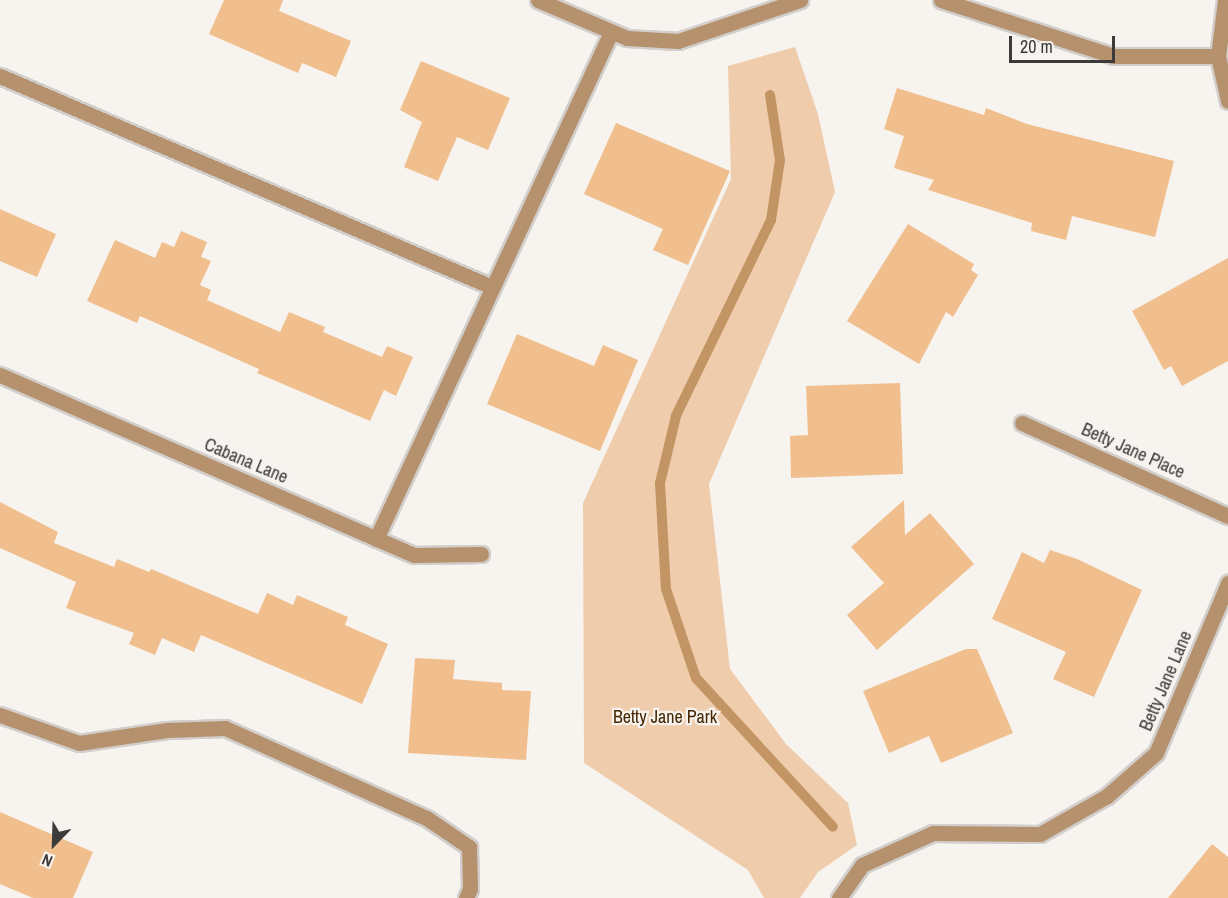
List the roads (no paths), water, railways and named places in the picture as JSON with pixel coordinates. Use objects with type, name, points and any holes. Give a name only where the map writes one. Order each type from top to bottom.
[{"type":"street","points":[[538,0],[627,38],[678,41],[800,0]]},
{"type":"street","points":[[941,0],[1113,56],[1218,56]]},
{"type":"street","points":[[1225,0],[1218,56],[1228,101]]},
{"type":"street","points":[[376,539],[611,32]]},
{"type":"street","points":[[0,76],[492,287]]},
{"type":"street","name":"Cabana Lane","points":[[0,375],[414,555],[481,554]]},
{"type":"street","name":"Betty Jane Place","points":[[1022,423],[1228,516]]},
{"type":"street","name":"Betty Jane Lane","points":[[839,898],[862,865],[933,833],[1040,834],[1107,796],[1156,753],[1228,584]]},
{"type":"street","points":[[0,715],[79,743],[167,730],[225,728],[428,819],[469,847],[470,889],[466,898]]},
{"type":"waterway","points":[[770,95],[780,160],[771,220],[676,416],[660,483],[666,589],[696,678],[833,827]]},
{"type":"park label","name":"Betty Jane Park","points":[[665,717]]}]
